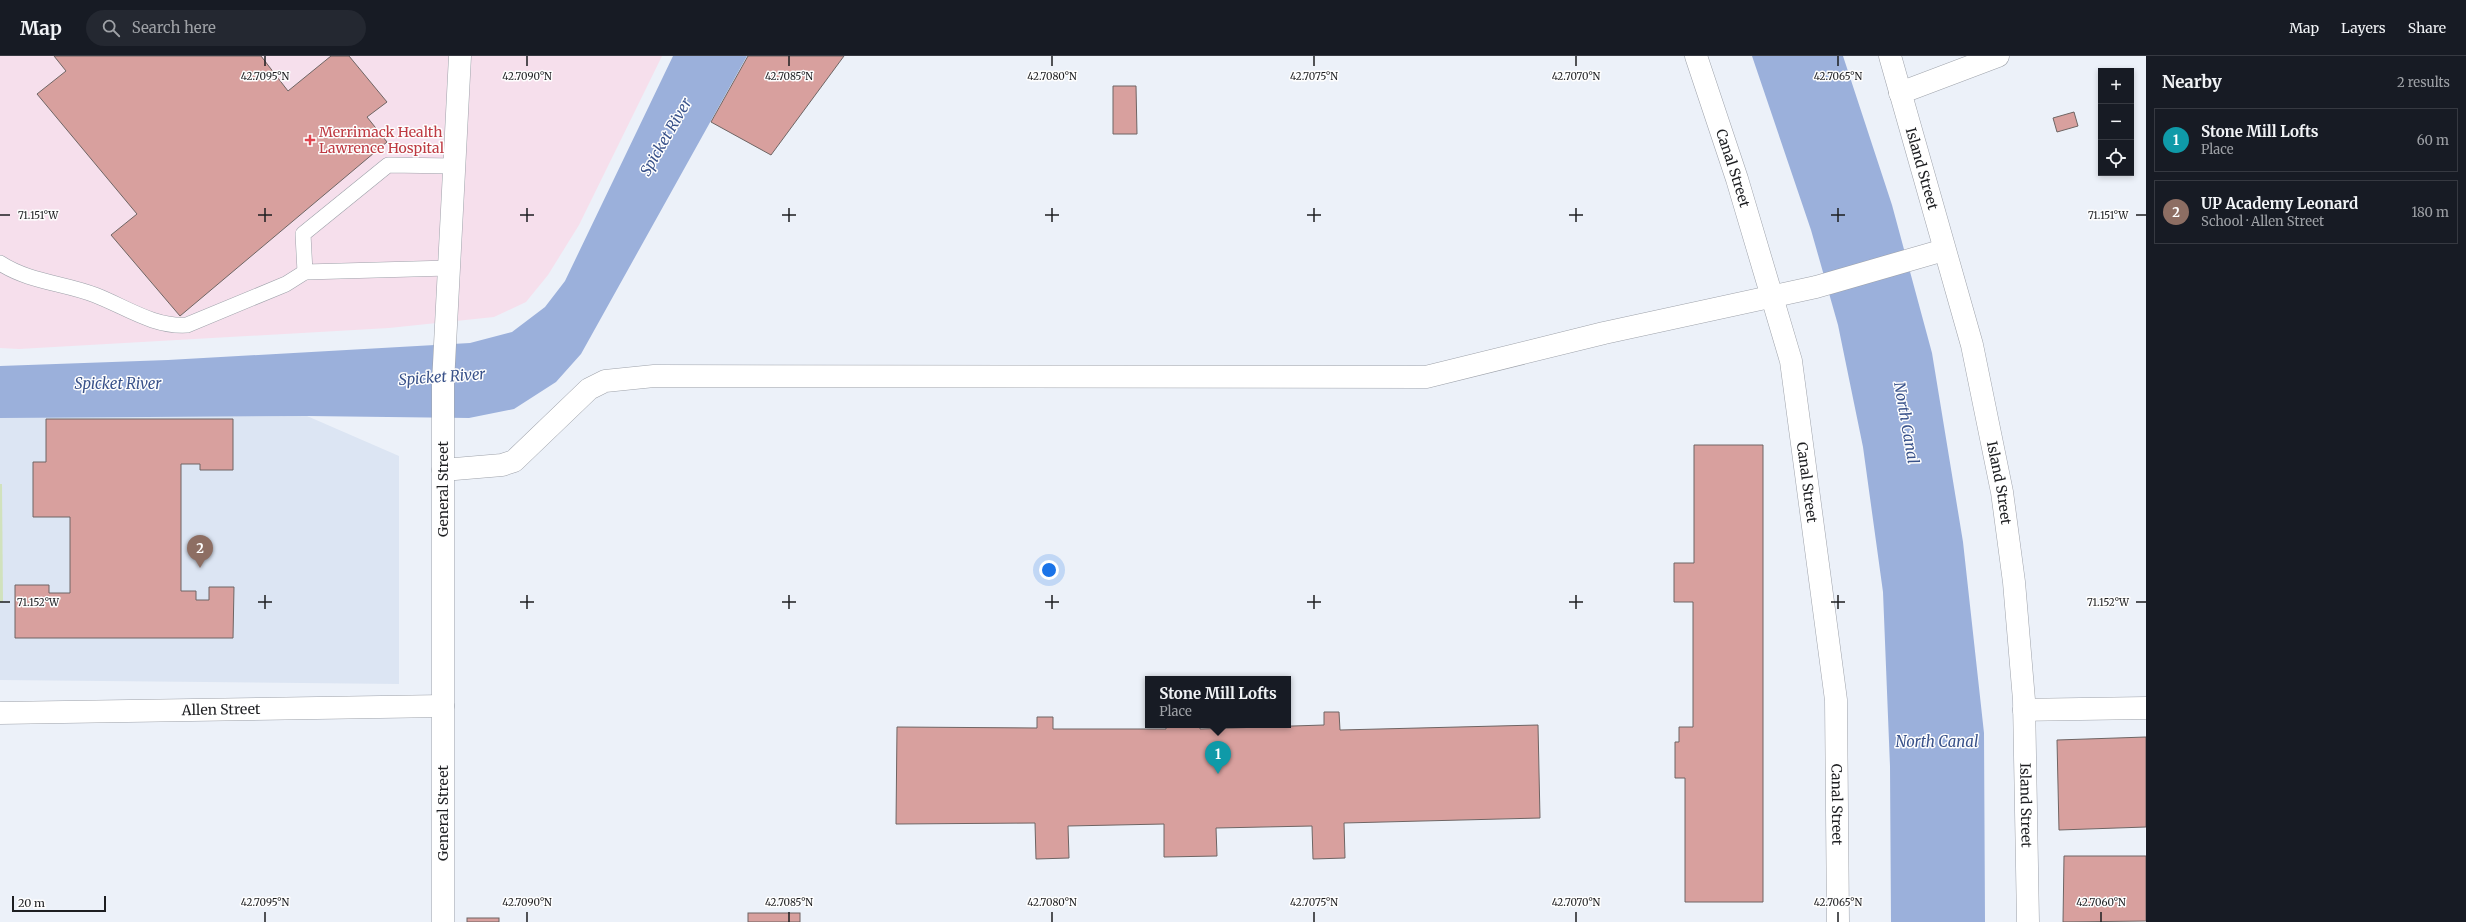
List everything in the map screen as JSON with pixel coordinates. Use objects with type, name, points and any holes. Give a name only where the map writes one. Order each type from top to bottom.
[{"type":"street","name":"General Street","points":[[443,922],[443,383],[460,56]]},
{"type":"street","name":"Canal Street","points":[[1696,56],[1737,179],[1770,297],[1792,368],[1835,692],[1838,922]]},
{"type":"street","name":"Island Street","points":[[1890,56],[1972,345],[2002,492],[2014,582],[2024,710],[2028,922]]},
{"type":"street","points":[[1900,93],[1998,56]]},
{"type":"street","points":[[443,470],[502,465],[514,461],[589,389],[604,381],[654,376],[1426,377],[1604,333],[1816,287],[1944,250]]},
{"type":"street","name":"Allen Street","points":[[0,713],[443,706]]},
{"type":"street","points":[[2024,710],[2146,708]]},
{"type":"lane","points":[[305,272],[303,234],[388,165],[454,166]]},
{"type":"lane","points":[[0,263],[11,270],[43,281],[95,295],[135,314],[170,326],[187,325],[286,284],[305,272],[449,268]]},
{"type":"shaded area","name":"Merrimack Health Lawrence Hospital","points":[[0,56],[662,56],[579,225],[548,275],[526,302],[494,317],[389,328],[19,349],[0,348]]},
{"type":"shaded area","points":[[307,416],[399,456],[399,684],[0,680],[0,417]]},
{"type":"green space","points":[[0,484],[2,484],[3,602],[0,602]]},
{"type":"water","name":"Spicket River","points":[[673,56],[747,56],[581,354],[556,382],[514,409],[469,418],[307,416],[0,418],[0,366],[168,360],[470,343],[512,332],[545,307],[565,281]]},
{"type":"water","name":"North Canal","points":[[1752,56],[1843,56],[1892,205],[1932,353],[1963,542],[1984,733],[1985,922],[1891,922],[1890,766],[1883,592],[1863,447],[1838,325],[1811,230]]},
{"type":"building","name":"Merrimack Health Lawrence Hospital","points":[[54,56],[261,56],[288,91],[331,56],[349,56],[387,102],[367,117],[387,142],[180,316],[111,235],[137,214],[37,94],[66,71]]},
{"type":"building","points":[[748,56],[844,56],[771,155],[711,122]]},
{"type":"building","points":[[1113,86],[1136,86],[1137,134],[1113,134]]},
{"type":"building","points":[[2074,112],[2078,126],[2057,132],[2053,118]]},
{"type":"building","points":[[46,419],[233,419],[233,470],[200,470],[200,464],[181,464],[181,591],[196,591],[196,600],[209,600],[209,587],[234,587],[233,638],[15,638],[15,585],[49,585],[49,593],[70,593],[70,517],[33,517],[33,462],[46,462]]},
{"type":"building","points":[[1694,445],[1763,445],[1763,902],[1685,902],[1685,778],[1675,778],[1675,742],[1679,742],[1679,727],[1693,727],[1693,602],[1674,602],[1674,563],[1694,563]]},
{"type":"building","points":[[1324,712],[1339,712],[1340,730],[1538,725],[1540,818],[1344,823],[1345,858],[1313,859],[1312,826],[1216,828],[1217,856],[1164,857],[1164,824],[1068,826],[1069,858],[1036,859],[1035,823],[896,824],[897,727],[1037,728],[1037,717],[1053,717],[1053,729],[1291,728],[1291,726],[1324,725]]},
{"type":"building","points":[[2146,737],[2146,827],[2059,830],[2057,740]]},
{"type":"building","points":[[2064,856],[2146,856],[2146,921],[2063,922]]},
{"type":"building","points":[[748,913],[800,913],[800,922],[748,922]]},
{"type":"building","points":[[467,918],[499,918],[499,922],[467,922]]},
{"type":"place","name":"Merrimack Health Lawrence Hospital","points":[[310,140]]},
{"type":"place","name":"UP Academy Leonard","points":[[200,568]]},
{"type":"place","name":"Stone Mill Lofts","points":[[1218,774]]}]
